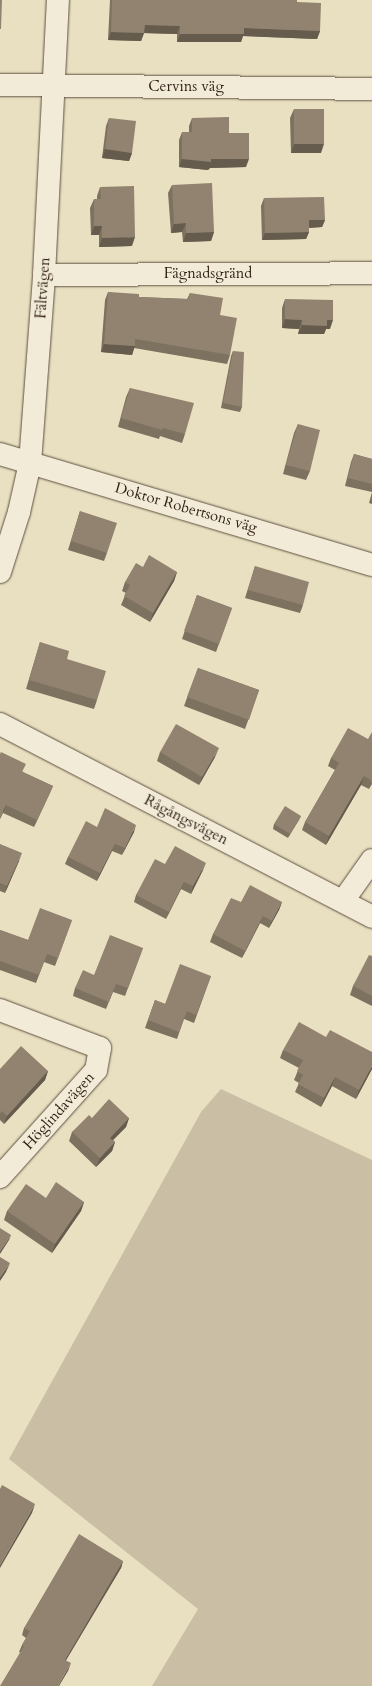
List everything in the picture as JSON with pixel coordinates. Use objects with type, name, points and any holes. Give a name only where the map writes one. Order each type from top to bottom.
[{"type":"street","name":"Fältvägen","points":[[0,572],[19,512],[30,463],[44,275],[58,0]]},
{"type":"street","name":"Cervins väg","points":[[0,85],[372,88]]},
{"type":"street","name":"Fägnadsgränd","points":[[44,275],[372,273]]},
{"type":"street","name":"Doktor Robertsons väg","points":[[0,454],[372,564]]},
{"type":"street","name":"Rågångsvägen","points":[[0,724],[372,917]]},
{"type":"street","points":[[343,901],[372,860]]},
{"type":"street","name":"Höglindavägen","points":[[0,1010],[100,1048],[96,1070],[0,1177]]},
{"type":"shaded area","points":[[221,1089],[372,1160],[372,1686],[152,1686],[198,1609],[9,1459],[201,1112]]},
{"type":"building","points":[[0,0],[2,0],[1,29],[0,29]]},
{"type":"building","points":[[112,0],[297,0],[297,2],[321,3],[320,31],[244,28],[244,34],[180,34],[180,26],[145,25],[144,33],[111,32]]},
{"type":"building","points":[[294,109],[324,109],[324,144],[294,144]]},
{"type":"building","points":[[229,117],[229,133],[249,133],[249,159],[211,159],[211,162],[182,159],[182,132],[192,132],[192,118]]},
{"type":"building","points":[[109,118],[136,121],[132,153],[105,149]]},
{"type":"building","points":[[212,183],[214,232],[186,233],[186,223],[174,224],[172,185]]},
{"type":"building","points":[[134,186],[135,237],[102,238],[102,226],[94,226],[94,199],[101,199],[100,187]]},
{"type":"building","points":[[324,197],[325,220],[309,220],[309,232],[265,233],[264,198]]},
{"type":"building","points":[[108,292],[139,294],[139,297],[188,299],[190,293],[223,298],[220,315],[237,318],[230,355],[135,339],[135,346],[104,344]]},
{"type":"building","points":[[285,299],[333,300],[333,320],[327,320],[327,326],[302,325],[302,320],[285,319]]},
{"type":"building","points":[[233,351],[244,352],[242,407],[223,403]]},
{"type":"building","points":[[130,388],[194,403],[185,434],[163,428],[162,430],[121,418]]},
{"type":"building","points":[[298,424],[320,430],[310,471],[286,465]]},
{"type":"building","points":[[354,454],[372,459],[372,484],[348,478]]},
{"type":"building","points":[[80,511],[117,523],[107,553],[71,541]]},
{"type":"building","points":[[149,555],[177,572],[153,613],[124,596],[130,585],[125,582],[136,563],[143,567]]},
{"type":"building","points":[[255,566],[309,582],[303,605],[248,590]]},
{"type":"building","points":[[197,595],[232,608],[219,644],[184,631]]},
{"type":"building","points":[[40,642],[69,651],[67,659],[106,671],[97,700],[29,680]]},
{"type":"building","points":[[198,668],[259,690],[249,720],[187,697]]},
{"type":"building","points":[[176,724],[219,748],[202,777],[160,752]]},
{"type":"building","points":[[348,728],[368,739],[372,732],[372,781],[364,776],[329,836],[305,822],[339,763],[331,758]]},
{"type":"building","points":[[1,752],[26,764],[22,772],[53,786],[37,820],[6,805],[0,817]]},
{"type":"building","points":[[285,806],[301,816],[290,834],[274,824]]},
{"type":"building","points":[[105,808],[136,825],[125,848],[115,844],[100,873],[68,857],[86,821],[97,827]]},
{"type":"building","points":[[0,844],[22,853],[7,886],[0,883]]},
{"type":"building","points":[[175,846],[206,863],[193,886],[184,882],[169,912],[136,895],[155,859],[165,864]]},
{"type":"building","points":[[250,885],[282,902],[272,921],[263,916],[245,951],[213,934],[231,898],[241,902]]},
{"type":"building","points":[[40,908],[72,920],[58,958],[47,954],[39,975],[0,961],[0,930],[28,940]]},
{"type":"building","points":[[110,935],[143,948],[128,988],[116,984],[109,1002],[75,988],[83,970],[94,975]]},
{"type":"building","points":[[369,955],[372,956],[372,996],[353,986]]},
{"type":"building","points":[[180,964],[211,976],[196,1015],[187,1011],[179,1032],[148,1020],[155,1000],[165,1004]]},
{"type":"building","points":[[299,1022],[326,1037],[330,1030],[372,1052],[372,1066],[359,1090],[335,1077],[324,1098],[298,1084],[303,1075],[297,1071],[303,1060],[283,1050]]},
{"type":"building","points":[[21,1046],[48,1071],[7,1116],[2,1111],[0,1114],[0,1069]]},
{"type":"building","points":[[109,1099],[129,1118],[110,1138],[115,1142],[100,1158],[72,1132],[89,1115],[92,1118]]},
{"type":"building","points":[[56,1182],[84,1202],[55,1244],[7,1211],[26,1184],[46,1198]]},
{"type":"building","points":[[0,1228],[11,1235],[0,1251]]},
{"type":"building","points":[[0,1257],[10,1263],[0,1277]]},
{"type":"building","points":[[2,1485],[35,1504],[0,1565],[0,1489]]},
{"type":"building","points":[[79,1534],[123,1561],[65,1660],[71,1663],[58,1686],[0,1686],[24,1646],[22,1645],[30,1631],[24,1628]]}]
